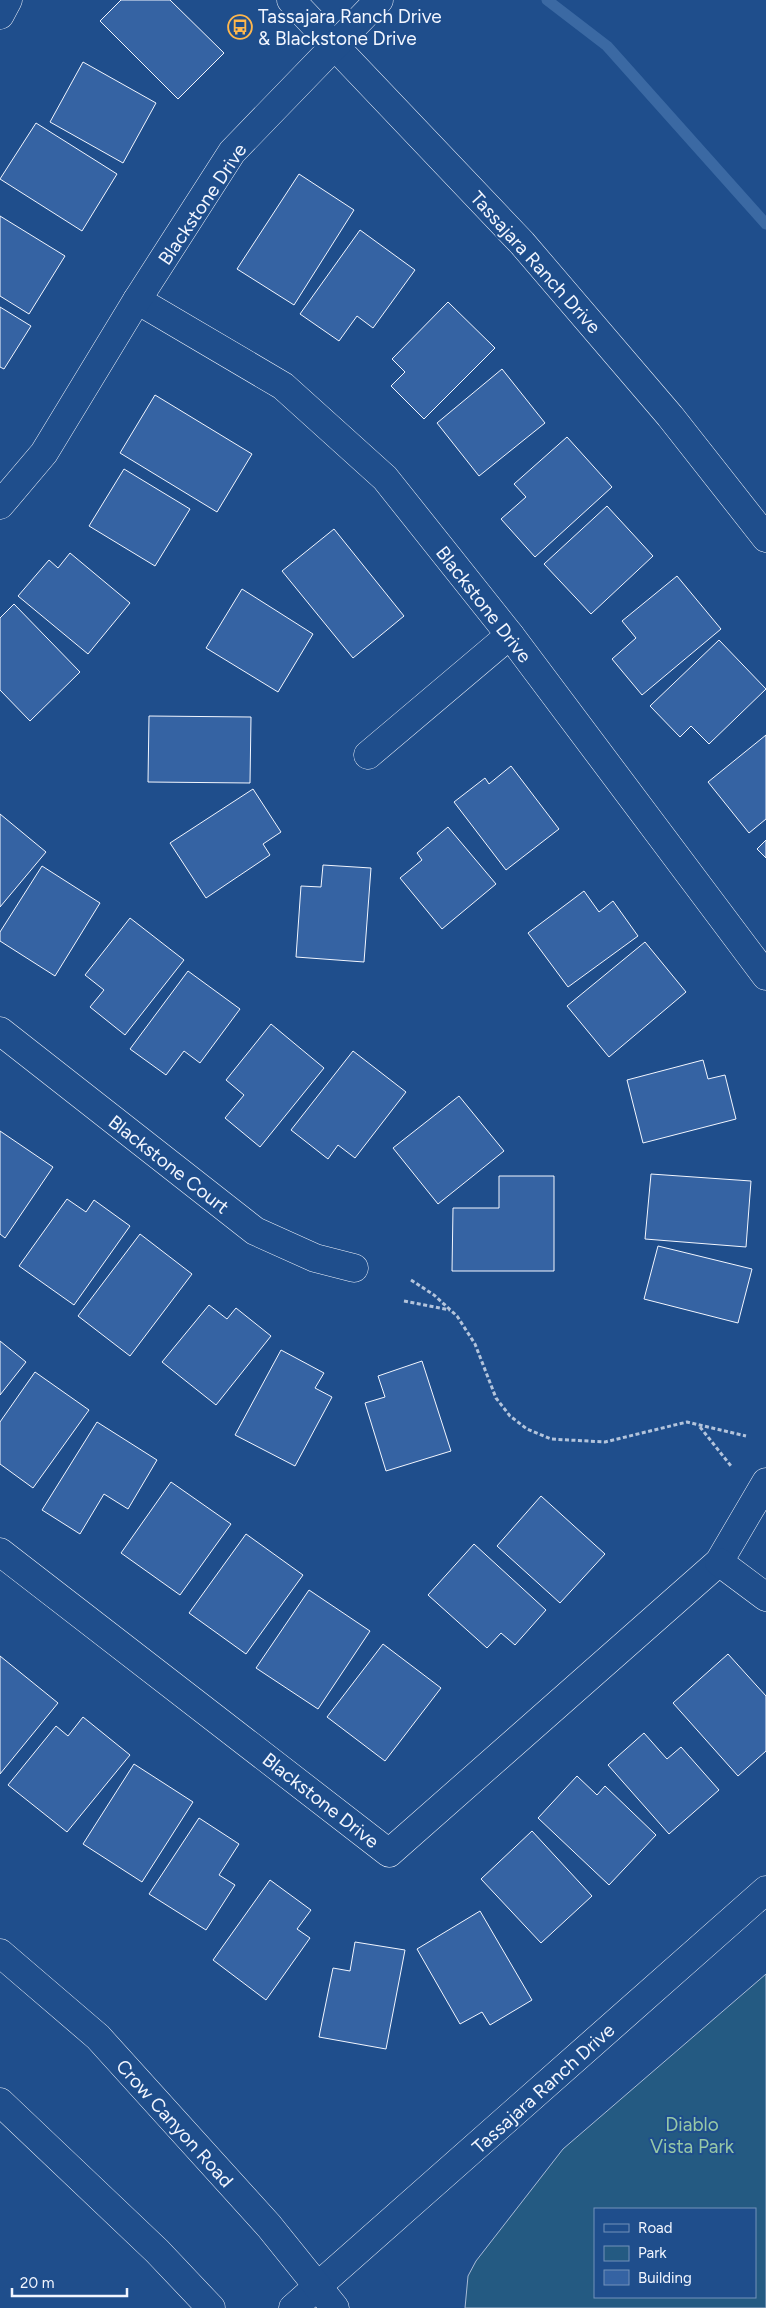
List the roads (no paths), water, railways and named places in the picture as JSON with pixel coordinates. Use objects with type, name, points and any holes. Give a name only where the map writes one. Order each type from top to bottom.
[{"type":"street","points":[[0,15],[8,0]]},
{"type":"street","name":"Tassajara Ranch Drive","points":[[291,0],[522,243],[670,416],[766,538]]},
{"type":"street","name":"Blackstone Drive","points":[[0,506],[44,453],[137,300],[232,152],[379,0]]},
{"type":"street","name":"Blackstone Drive","points":[[137,300],[283,386],[385,478],[510,635],[766,976]]},
{"type":"street","points":[[368,755],[510,635]]},
{"type":"street","name":"Blackstone Court","points":[[0,1031],[255,1230],[315,1258],[354,1268]]},
{"type":"street","name":"Blackstone Drive","points":[[0,1552],[389,1853],[719,1562],[766,1482]]},
{"type":"street","points":[[719,1562],[766,1597]]},
{"type":"street","name":"Tassajara Ranch Drive","points":[[293,2308],[766,1890]]},
{"type":"street","name":"Crow Canyon Road","points":[[0,1953],[98,2037],[262,2219],[320,2286],[335,2308]]},
{"type":"street","points":[[0,2102],[158,2251],[211,2308]]},
{"type":"waterway","points":[[547,0],[607,46],[766,224]]},
{"type":"place","name":"Tassajara Ranch Drive & Blackstone Drive","points":[[240,27]]},
{"type":"park label","name":"Diablo Vista Park","points":[[692,2135]]}]
